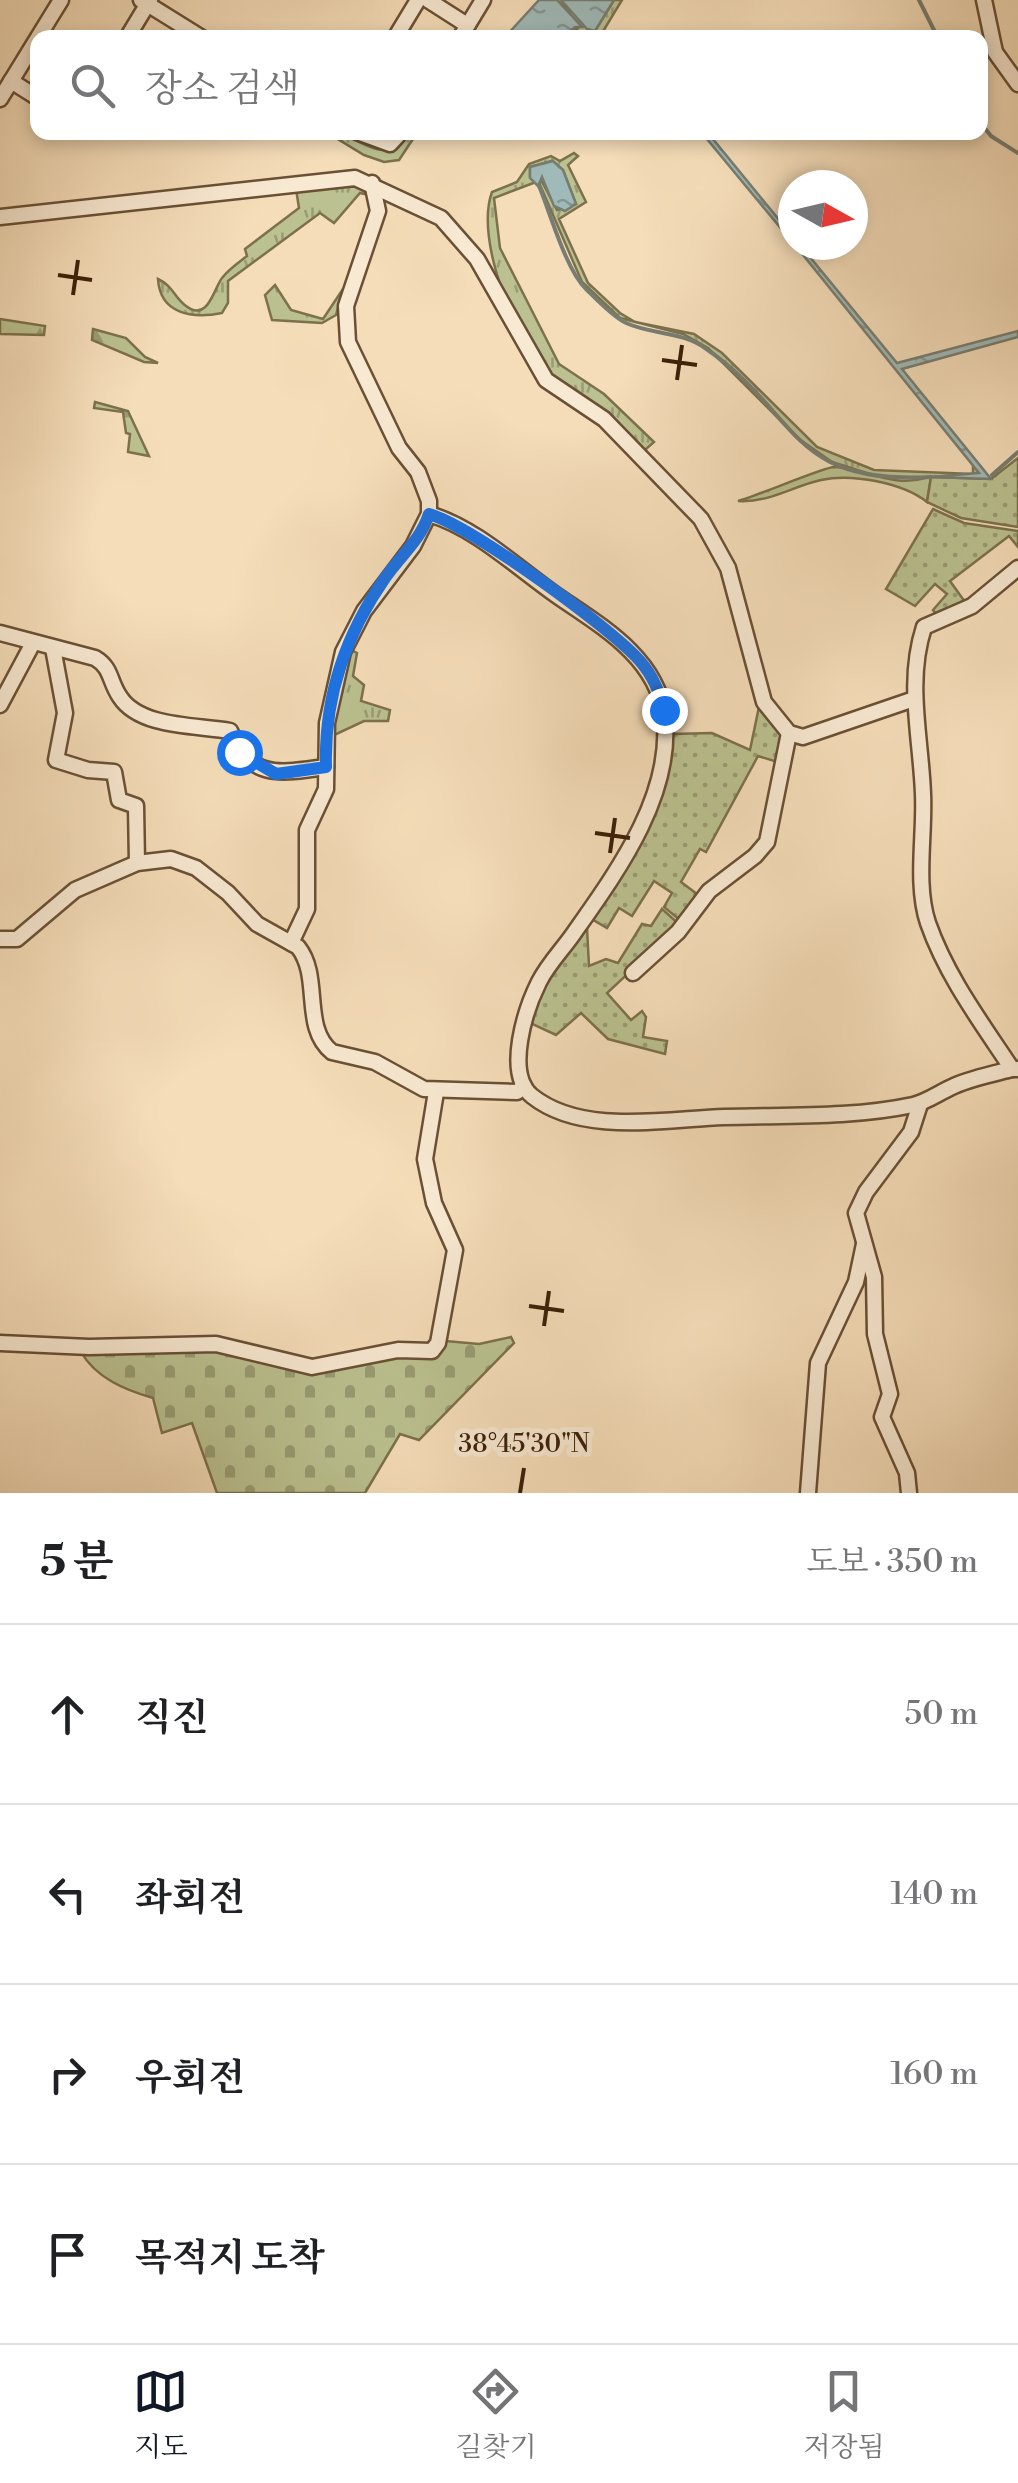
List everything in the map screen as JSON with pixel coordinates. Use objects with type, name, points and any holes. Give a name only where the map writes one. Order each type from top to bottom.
[{"type":"street","points":[[42,30],[60,0]]},
{"type":"street","points":[[400,30],[418,0]]},
{"type":"street","points":[[428,0],[463,30]]},
{"type":"street","points":[[465,30],[482,0]]},
{"type":"street","points":[[984,0],[995,52],[1018,84]]},
{"type":"street","points":[[131,30],[146,1],[190,30]]},
{"type":"street","points":[[0,99],[30,50]]},
{"type":"street","points":[[11,81],[30,93]]},
{"type":"street","points":[[0,217],[355,178],[426,208],[456,230],[546,380],[604,419],[701,519],[728,568],[764,702],[789,733],[803,737],[818,734],[914,699]]},
{"type":"street","points":[[291,943],[308,909],[307,830],[326,789],[327,723],[343,652],[364,611],[413,546],[429,514],[429,501],[418,472],[399,448],[348,342],[346,306],[378,211],[372,183]]},
{"type":"street","points":[[429,514],[463,528],[614,636],[653,679],[664,710],[662,766],[644,822],[575,932],[541,977],[524,1016],[520,1046],[524,1086],[532,1096],[563,1111],[627,1121],[790,1118],[920,1104],[958,1084],[1015,1069],[952,976],[926,918],[923,792],[914,699],[917,647],[924,627],[972,606],[1018,568]]},
{"type":"street","points":[[0,632],[108,666],[122,700],[136,713],[230,731],[244,758],[276,774],[326,767]]},
{"type":"street","points":[[0,706],[32,643]]},
{"type":"street","points":[[53,648],[65,713],[56,760],[88,770],[114,772],[120,800],[136,806],[137,862]]},
{"type":"street","points":[[633,973],[678,932],[709,891],[756,856],[767,842],[789,733]]},
{"type":"street","points":[[0,939],[17,940],[75,890],[137,862],[171,858],[196,868],[228,893],[256,924],[304,954],[316,1030],[326,1048],[375,1062],[424,1090],[516,1092],[524,1086]]},
{"type":"street","points":[[0,1344],[216,1344],[312,1367],[398,1350],[432,1351],[438,1342],[455,1250],[434,1204],[424,1159],[436,1092]]},
{"type":"street","points":[[910,1493],[907,1474],[882,1417],[890,1394],[875,1334],[874,1277],[858,1226],[858,1202],[911,1132],[920,1104]]},
{"type":"street","points":[[808,1493],[818,1363],[856,1282],[864,1244]]},
{"type":"green space","points":[[557,0],[594,30],[574,30],[581,26]]},
{"type":"green space","points":[[614,0],[622,0],[604,30],[596,30]]},
{"type":"green space","points":[[339,140],[355,140],[387,150],[397,148],[402,140],[412,140],[399,160],[384,162]]},
{"type":"green space","points":[[574,153],[578,156],[568,165],[586,202],[559,219],[588,283],[634,322],[620,318],[582,282],[540,185],[539,176],[557,210],[576,204],[563,170],[552,161],[530,167],[530,177],[536,182],[494,198],[500,248],[559,364],[604,394],[654,442],[645,450],[605,412],[559,382],[540,362],[513,317],[494,263],[488,213],[492,192],[517,182],[529,164],[551,156],[560,161]]},
{"type":"green space","points":[[365,185],[369,195],[360,193],[334,223],[320,213],[228,281],[228,303],[222,313],[189,314],[171,307],[165,300],[158,279],[186,306],[194,310],[205,307],[222,278],[247,256],[245,249],[299,208],[296,189]]},
{"type":"green space","points":[[275,285],[291,310],[323,319],[343,289],[336,315],[322,323],[272,320],[265,295]]},
{"type":"green space","points":[[0,319],[45,326],[44,335],[0,334]]},
{"type":"green space","points":[[639,323],[694,334],[722,353],[817,447],[874,470],[973,474],[973,465],[980,474],[931,477],[927,502],[891,485],[847,478],[821,480],[771,497],[738,501],[834,467],[873,475],[832,462],[799,439],[708,348],[683,334]],"holes":[[[877,476],[925,478],[901,481]]]},
{"type":"green space","points":[[93,329],[126,338],[145,357],[158,363],[144,362],[92,340]]},
{"type":"green space","points":[[95,402],[128,411],[149,456],[128,452],[130,434],[126,433],[123,412],[94,408]]},
{"type":"green space","points":[[1018,458],[1018,527],[961,518],[927,502],[931,477],[991,479]]},
{"type":"green space","points":[[933,509],[964,523],[1018,531],[1018,547],[1009,536],[950,581],[965,602],[936,614],[933,610],[947,594],[935,584],[915,606],[886,589]]},
{"type":"green space","points":[[349,649],[357,653],[353,676],[364,685],[361,701],[390,710],[388,721],[364,721],[330,737]]},
{"type":"green space","points":[[760,702],[785,735],[781,763],[758,756],[706,852],[700,849],[681,882],[701,897],[681,921],[664,907],[672,893],[654,881],[632,916],[619,908],[607,928],[590,918],[632,853],[655,808],[670,760],[672,734],[712,733],[750,750]]},
{"type":"green space","points":[[662,909],[680,925],[607,993],[631,1020],[642,1011],[646,1017],[643,1037],[667,1041],[665,1054],[608,1039],[581,1013],[556,1035],[528,1022],[552,973],[587,928],[589,966],[606,959],[618,963],[642,924],[651,926]]},
{"type":"green space","points":[[511,1337],[514,1343],[419,1440],[400,1434],[365,1493],[217,1493],[192,1423],[162,1433],[153,1398],[112,1382],[81,1352],[219,1347],[273,1363],[399,1354],[423,1358],[434,1354],[446,1341],[479,1344]]},
{"type":"water","points":[[539,0],[557,0],[582,27],[571,30],[511,30]]},
{"type":"water","points":[[561,0],[614,0],[596,30],[587,29]]},
{"type":"water","points":[[708,140],[714,140],[778,219],[778,225]]},
{"type":"water","points":[[553,161],[563,170],[576,204],[565,211],[554,206],[542,177],[538,186],[530,178],[530,167]]},
{"type":"water","points":[[807,260],[812,260],[897,363],[1018,331],[1018,337],[902,369],[991,479],[931,477],[979,473]]},
{"type":"waterway","points":[[919,0],[934,30]]},
{"type":"waterway","points":[[988,132],[1018,153]]},
{"type":"waterway","points":[[539,186],[572,269],[586,289],[616,317],[705,348],[736,373],[821,457],[848,469],[884,476],[931,477]]},
{"type":"waterway","points":[[992,475],[1018,452]]},
{"type":"route","points":[[239,752],[276,774],[326,767],[327,723],[343,652],[388,574],[423,531],[429,514],[463,528],[614,636],[653,679],[664,710]]}]
